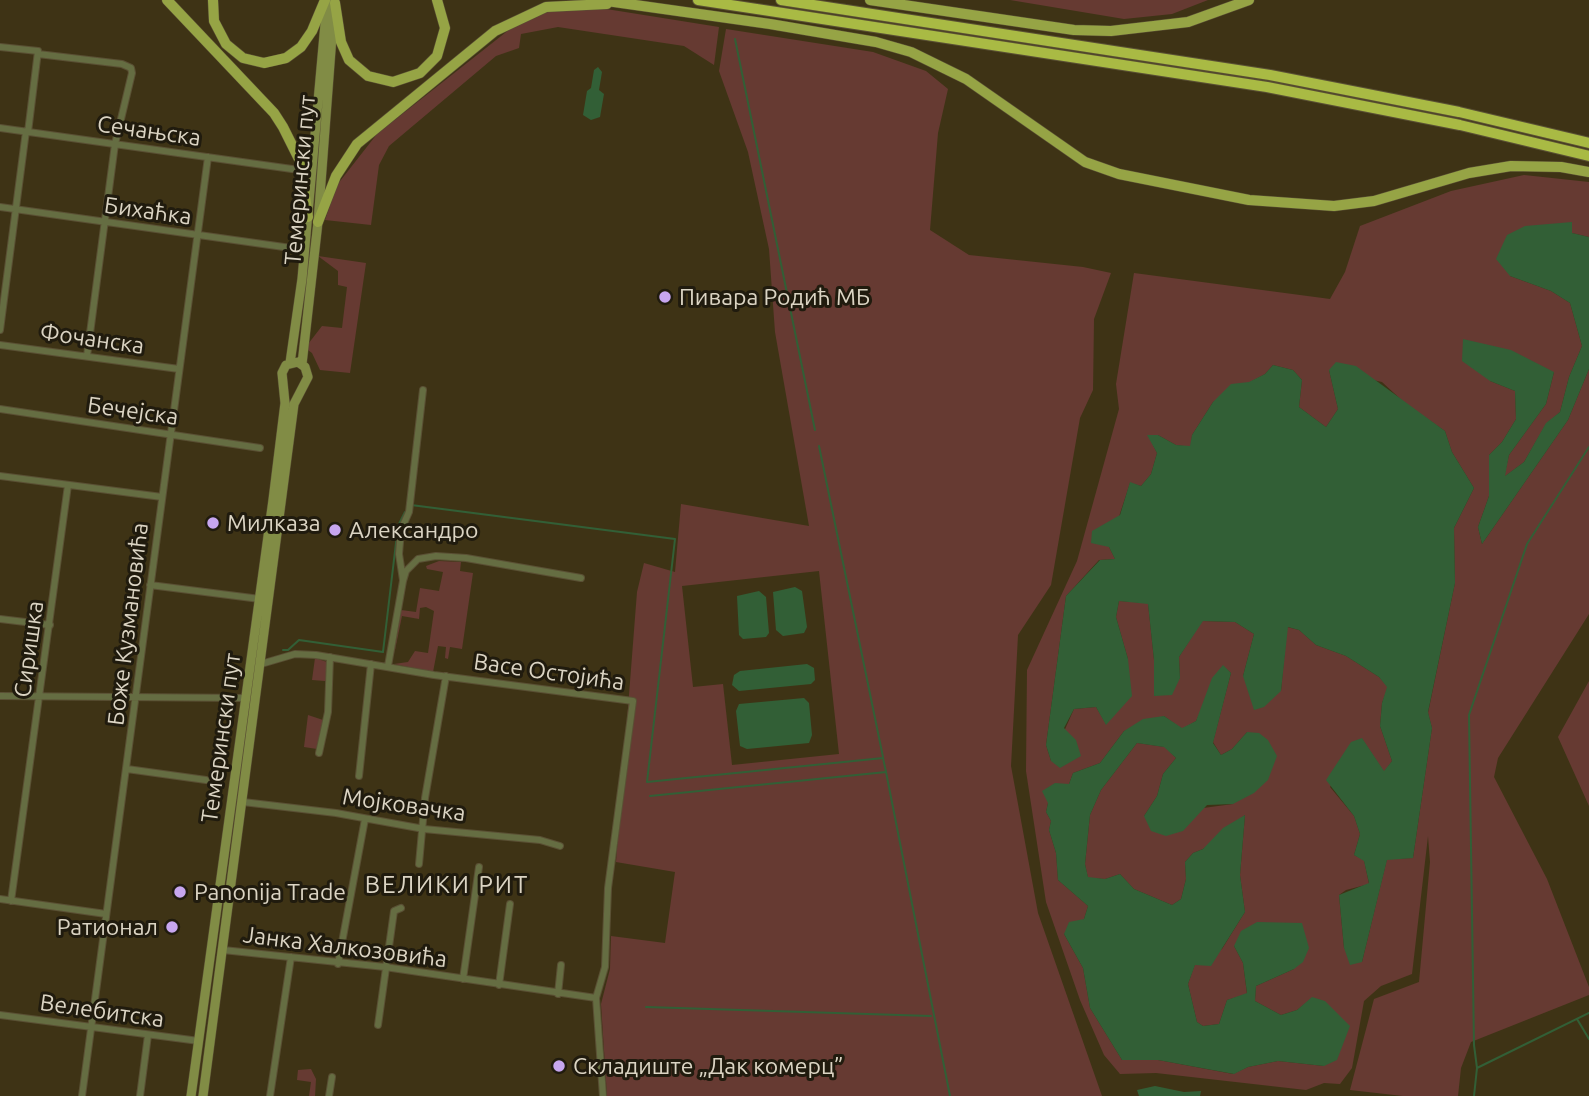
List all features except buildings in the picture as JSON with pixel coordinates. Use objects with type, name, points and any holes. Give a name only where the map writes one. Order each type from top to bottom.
[{"type":"highway","points":[[698,0],[1267,87],[1447,122],[1589,156]]},
{"type":"highway","points":[[780,0],[1270,75],[1459,112],[1589,143]]},
{"type":"main road","points":[[167,0],[274,113],[300,161],[313,219]]},
{"type":"main road","points":[[213,0],[214,21],[226,44],[243,58],[264,63],[286,58],[298,51],[330,1]]},
{"type":"main road","points":[[330,1],[349,60],[368,76],[393,82],[420,74],[440,51],[445,28],[436,0]]},
{"type":"main road","points":[[600,0],[770,24],[876,42],[911,52],[966,79],[1057,146],[1085,162],[1119,174],[1249,200],[1334,206],[1368,202],[1469,173],[1511,166],[1561,167],[1589,172]]},
{"type":"main road","points":[[870,0],[1074,30],[1111,31],[1188,22],[1249,0]]},
{"type":"main road","name":"Темерински пут","points":[[302,364],[330,1]]},
{"type":"main road","points":[[313,219],[335,176],[357,144],[495,31],[520,16],[546,7],[621,3]]},
{"type":"main road","name":"Темерински пут","points":[[290,363],[313,219]]},
{"type":"main road","points":[[290,363],[302,364],[308,374],[301,388],[292,389],[285,385],[282,373],[290,363]]},
{"type":"main road","name":"Темерински пут","points":[[193,1096],[260,599],[285,385]]},
{"type":"main road","name":"Темерински пут","points":[[203,1096],[294,404],[301,388]]},
{"type":"street","points":[[0,47],[131,68],[126,108],[115,144],[87,356]]},
{"type":"street","points":[[0,330],[3,284],[38,54]]},
{"type":"street","name":"Сечањска","points":[[0,128],[292,169]]},
{"type":"street","name":"Боже Кузмановића","points":[[82,1096],[208,157]]},
{"type":"street","name":"Бихаћка","points":[[0,206],[291,248]]},
{"type":"street","name":"Фочанска","points":[[0,345],[179,369]]},
{"type":"street","points":[[403,580],[399,554],[401,530],[409,508],[423,390]]},
{"type":"street","name":"Бечејска","points":[[0,409],[260,447]]},
{"type":"street","points":[[0,476],[162,497]]},
{"type":"street","name":"Сиришка","points":[[11,901],[68,485]]},
{"type":"street","points":[[388,666],[403,580],[406,571],[418,559],[436,556],[480,560],[581,578]]},
{"type":"street","points":[[150,585],[260,599]]},
{"type":"street","points":[[0,619],[50,625]]},
{"type":"street","name":"Васе Остојића","points":[[261,664],[295,654],[330,657],[446,676],[633,701],[608,888],[605,967],[596,998]]},
{"type":"street","points":[[319,753],[328,712],[330,657]]},
{"type":"street","points":[[359,776],[371,664]]},
{"type":"street","points":[[419,864],[425,798],[446,676]]},
{"type":"street","points":[[0,696],[256,699]]},
{"type":"street","points":[[127,769],[206,780]]},
{"type":"street","name":"Мојковачка","points":[[243,802],[424,829],[540,840],[560,846]]},
{"type":"street","points":[[338,964],[365,819]]},
{"type":"street","name":"Јанка Халкозовића","points":[[463,979],[479,867]]},
{"type":"street","points":[[0,899],[106,914]]},
{"type":"street","points":[[499,985],[510,904]]},
{"type":"street","points":[[378,1025],[394,911],[401,908]]},
{"type":"street","name":"Јанка Халкозовића","points":[[223,950],[385,967],[596,998]]},
{"type":"street","points":[[270,1096],[291,957]]},
{"type":"street","points":[[558,994],[561,965]]},
{"type":"street","points":[[596,998],[603,1096]]},
{"type":"street","name":"Велебитска","points":[[0,1015],[199,1041]]},
{"type":"street","points":[[140,1096],[148,1035]]},
{"type":"street","points":[[329,1096],[332,1077]]},
{"type":"shaded area","points":[[1010,0],[1208,0],[1172,14],[1124,19]]},
{"type":"shaded area","points":[[560,8],[600,8],[719,27],[714,65],[684,46],[558,27],[521,34],[519,48],[496,56],[389,146],[379,165],[371,225],[325,220],[337,185],[377,134],[510,29],[532,16]]},
{"type":"shaded area","points":[[726,29],[873,52],[926,71],[948,89],[938,133],[930,230],[969,255],[1083,267],[1111,273],[1094,319],[1093,390],[1080,418],[1051,585],[1018,635],[1011,766],[1038,913],[1102,1096],[607,1096],[601,1004],[610,969],[611,936],[665,943],[675,872],[616,862],[637,592],[644,563],[675,572],[681,504],[809,526],[775,332],[769,249],[748,152],[719,71]],"holes":[[[819,571],[839,754],[732,765],[723,684],[693,687],[682,586]]]},
{"type":"shaded area","points":[[598,67],[602,72],[599,90],[604,94],[600,117],[591,120],[583,115],[587,91],[591,88],[594,70]]},
{"type":"shaded area","points":[[1524,175],[1589,182],[1589,237],[1572,233],[1572,222],[1510,276],[1551,291],[1570,303],[1582,346],[1569,377],[1560,412],[1546,424],[1524,462],[1504,477],[1509,455],[1546,404],[1554,372],[1490,381],[1515,391],[1516,419],[1502,442],[1489,455],[1489,496],[1478,527],[1482,544],[1568,420],[1589,369],[1589,614],[1498,758],[1494,777],[1547,879],[1589,987],[1589,995],[1471,1042],[1461,1068],[1458,1096],[1403,1096],[1350,1090],[1374,999],[1419,982],[1430,862],[1428,836],[1412,974],[1381,986],[1364,1001],[1352,1068],[1340,1084],[1324,1083],[1306,1090],[1156,1073],[1120,1074],[1104,1055],[1080,1000],[1046,902],[1026,771],[1027,670],[1077,561],[1119,409],[1116,384],[1134,273],[1330,299],[1345,272],[1360,226],[1451,191]],"holes":[[[1273,365],[1293,370],[1302,380],[1299,407],[1326,427],[1338,409],[1329,370],[1382,382],[1407,405],[1445,431],[1452,452],[1474,488],[1454,528],[1455,583],[1428,713],[1432,728],[1413,858],[1387,859],[1362,962],[1344,948],[1339,895],[1346,890],[1369,884],[1364,860],[1354,855],[1360,834],[1354,816],[1330,787],[1362,739],[1384,772],[1392,761],[1380,726],[1382,703],[1388,687],[1379,677],[1346,656],[1316,645],[1299,630],[1287,627],[1281,691],[1243,676],[1254,634],[1235,622],[1202,621],[1179,657],[1180,678],[1154,696],[1154,660],[1148,603],[1119,601],[1116,617],[1128,659],[1106,724],[1096,707],[1074,709],[1051,761],[1046,745],[1066,596],[1099,560],[1115,559],[1109,547],[1130,483],[1141,486],[1151,474],[1157,453],[1148,435],[1158,435],[1176,445],[1191,447],[1192,435],[1213,402],[1265,374]],[[1223,666],[1231,673],[1213,742],[1221,755],[1232,749],[1247,732],[1233,804],[1144,816],[1157,796],[1163,774],[1176,758],[1165,747],[1137,743],[1101,790],[1090,815],[1085,864],[1088,878],[1105,879],[1120,874],[1134,889],[1172,905],[1181,899],[1186,879],[1185,862],[1193,853],[1203,849],[1245,815],[1240,875],[1245,912],[1222,949],[1195,964],[1188,984],[1197,1022],[1203,1026],[1219,1024],[1227,1000],[1247,994],[1243,963],[1234,946],[1284,923],[1302,923],[1294,969],[1256,986],[1255,1001],[1281,1015],[1297,1010],[1312,998],[1324,1066],[1278,1061],[1248,1067],[1233,1074],[1158,1060],[1122,1060],[1090,1008],[1083,968],[1064,934],[1084,919],[1088,906],[1058,880],[1056,853],[1049,830],[1051,821],[1046,812],[1048,803],[1069,784],[1073,773],[1100,763],[1124,731],[1164,716],[1182,729],[1196,721]]]},
{"type":"shaded area","points":[[1572,222],[1572,233],[1589,237],[1589,369],[1568,420],[1482,544],[1478,527],[1489,496],[1489,455],[1502,442],[1516,419],[1515,391],[1490,381],[1462,361],[1463,339],[1511,350],[1554,372],[1546,404],[1509,455],[1505,476],[1524,462],[1546,423],[1560,412],[1569,377],[1582,346],[1570,303],[1551,291],[1510,276],[1496,259],[1507,235],[1525,226]]},
{"type":"shaded area","points":[[318,256],[366,263],[350,373],[320,370],[312,353],[305,348],[322,326],[342,328],[347,287],[338,285],[338,271]]},
{"type":"shaded area","points":[[1336,362],[1356,366],[1445,431],[1452,452],[1474,488],[1454,528],[1455,583],[1428,712],[1432,728],[1413,858],[1387,860],[1362,962],[1350,965],[1344,948],[1339,895],[1369,883],[1364,861],[1354,855],[1360,834],[1354,816],[1326,780],[1351,742],[1362,738],[1384,771],[1392,761],[1380,726],[1387,687],[1379,677],[1346,656],[1316,645],[1299,630],[1288,627],[1281,691],[1264,707],[1254,710],[1243,676],[1254,634],[1235,622],[1203,621],[1179,657],[1180,678],[1172,695],[1154,696],[1154,660],[1148,604],[1119,601],[1116,617],[1128,659],[1132,696],[1106,725],[1096,707],[1074,709],[1064,728],[1076,740],[1081,756],[1060,768],[1051,761],[1046,745],[1066,596],[1100,560],[1115,559],[1109,547],[1091,543],[1092,531],[1120,515],[1130,482],[1141,486],[1151,474],[1157,453],[1147,435],[1158,435],[1176,445],[1190,446],[1192,435],[1213,402],[1231,384],[1249,382],[1265,374],[1273,365],[1293,370],[1302,380],[1299,407],[1326,427],[1338,409],[1329,370]]},
{"type":"shaded area","points":[[439,561],[461,562],[460,571],[473,573],[462,649],[450,647],[448,659],[445,658],[446,647],[438,646],[433,672],[394,664],[408,662],[415,651],[428,653],[434,611],[426,607],[420,608],[419,619],[402,616],[394,655],[401,610],[416,612],[420,588],[439,591],[443,572],[427,569],[426,566]]},
{"type":"shaded area","points":[[795,587],[802,591],[807,627],[804,633],[783,636],[776,630],[773,592]]},
{"type":"shaded area","points":[[759,591],[766,597],[769,633],[766,637],[743,639],[739,635],[737,596]]},
{"type":"shaded area","points":[[315,658],[327,662],[328,680],[312,680]]},
{"type":"shaded area","points":[[807,664],[814,668],[815,680],[811,684],[739,691],[732,685],[734,675],[740,671]]},
{"type":"shaded area","points":[[1223,665],[1231,673],[1213,743],[1221,755],[1232,749],[1247,732],[1259,733],[1268,740],[1277,756],[1268,780],[1254,793],[1233,804],[1207,805],[1183,831],[1166,836],[1151,831],[1144,816],[1157,796],[1163,774],[1176,758],[1164,747],[1137,743],[1101,790],[1090,815],[1085,864],[1088,877],[1105,879],[1120,874],[1134,889],[1172,905],[1181,899],[1186,879],[1185,862],[1193,853],[1203,849],[1223,828],[1245,815],[1240,875],[1245,912],[1211,966],[1195,965],[1188,984],[1197,1022],[1203,1026],[1219,1024],[1227,1000],[1247,993],[1243,963],[1234,946],[1241,931],[1257,922],[1302,923],[1309,948],[1303,962],[1294,969],[1256,986],[1255,1001],[1281,1015],[1297,1010],[1312,997],[1325,1001],[1350,1026],[1337,1060],[1324,1066],[1278,1061],[1248,1067],[1234,1074],[1158,1060],[1122,1060],[1090,1008],[1083,968],[1064,934],[1069,922],[1084,919],[1088,906],[1058,880],[1056,853],[1049,830],[1051,821],[1046,812],[1048,803],[1042,791],[1055,783],[1069,784],[1073,773],[1100,763],[1124,731],[1143,719],[1164,716],[1182,728],[1196,721],[1212,678]]},
{"type":"shaded area","points":[[1589,681],[1589,806],[1558,737]]},
{"type":"shaded area","points":[[804,698],[809,703],[812,735],[809,743],[747,749],[740,746],[736,711],[739,704]]},
{"type":"shaded area","points":[[308,715],[323,720],[317,749],[304,747]]},
{"type":"shaded area","points":[[311,1069],[316,1079],[315,1096],[309,1096],[311,1082],[297,1080],[298,1070]]},
{"type":"shaded area","points":[[1155,1086],[1184,1092],[1201,1091],[1200,1096],[1139,1096],[1137,1090]]},
{"type":"waterway","points":[[735,39],[815,430]]},
{"type":"waterway","points":[[819,446],[883,757]]},
{"type":"waterway","points":[[1477,1068],[1474,1045],[1469,715],[1527,544],[1589,447]]},
{"type":"waterway","points":[[411,505],[675,539],[647,782],[883,758],[886,772]]},
{"type":"waterway","points":[[283,650],[288,650],[299,640],[383,652],[398,526],[405,512]]},
{"type":"waterway","points":[[650,796],[886,772],[950,1096]]},
{"type":"waterway","points":[[646,1007],[931,1016]]},
{"type":"waterway","points":[[1474,1096],[1477,1068],[1589,1013]]},
{"type":"waterway","points":[[1577,1019],[1589,1039]]},
{"type":"place","name":"Пивара Родић МБ","points":[[665,297]]},
{"type":"place","name":"Милказа","points":[[213,523]]},
{"type":"place","name":"Александро","points":[[335,530]]},
{"type":"place","name":"Panonija Trade","points":[[180,892]]},
{"type":"place","name":"Ратионал","points":[[172,927]]},
{"type":"place","name":"Складиште „Дак комерц”","points":[[559,1066]]},
{"type":"district","name":"ВЕЛИКИ РИТ","points":[[447,885]]}]
